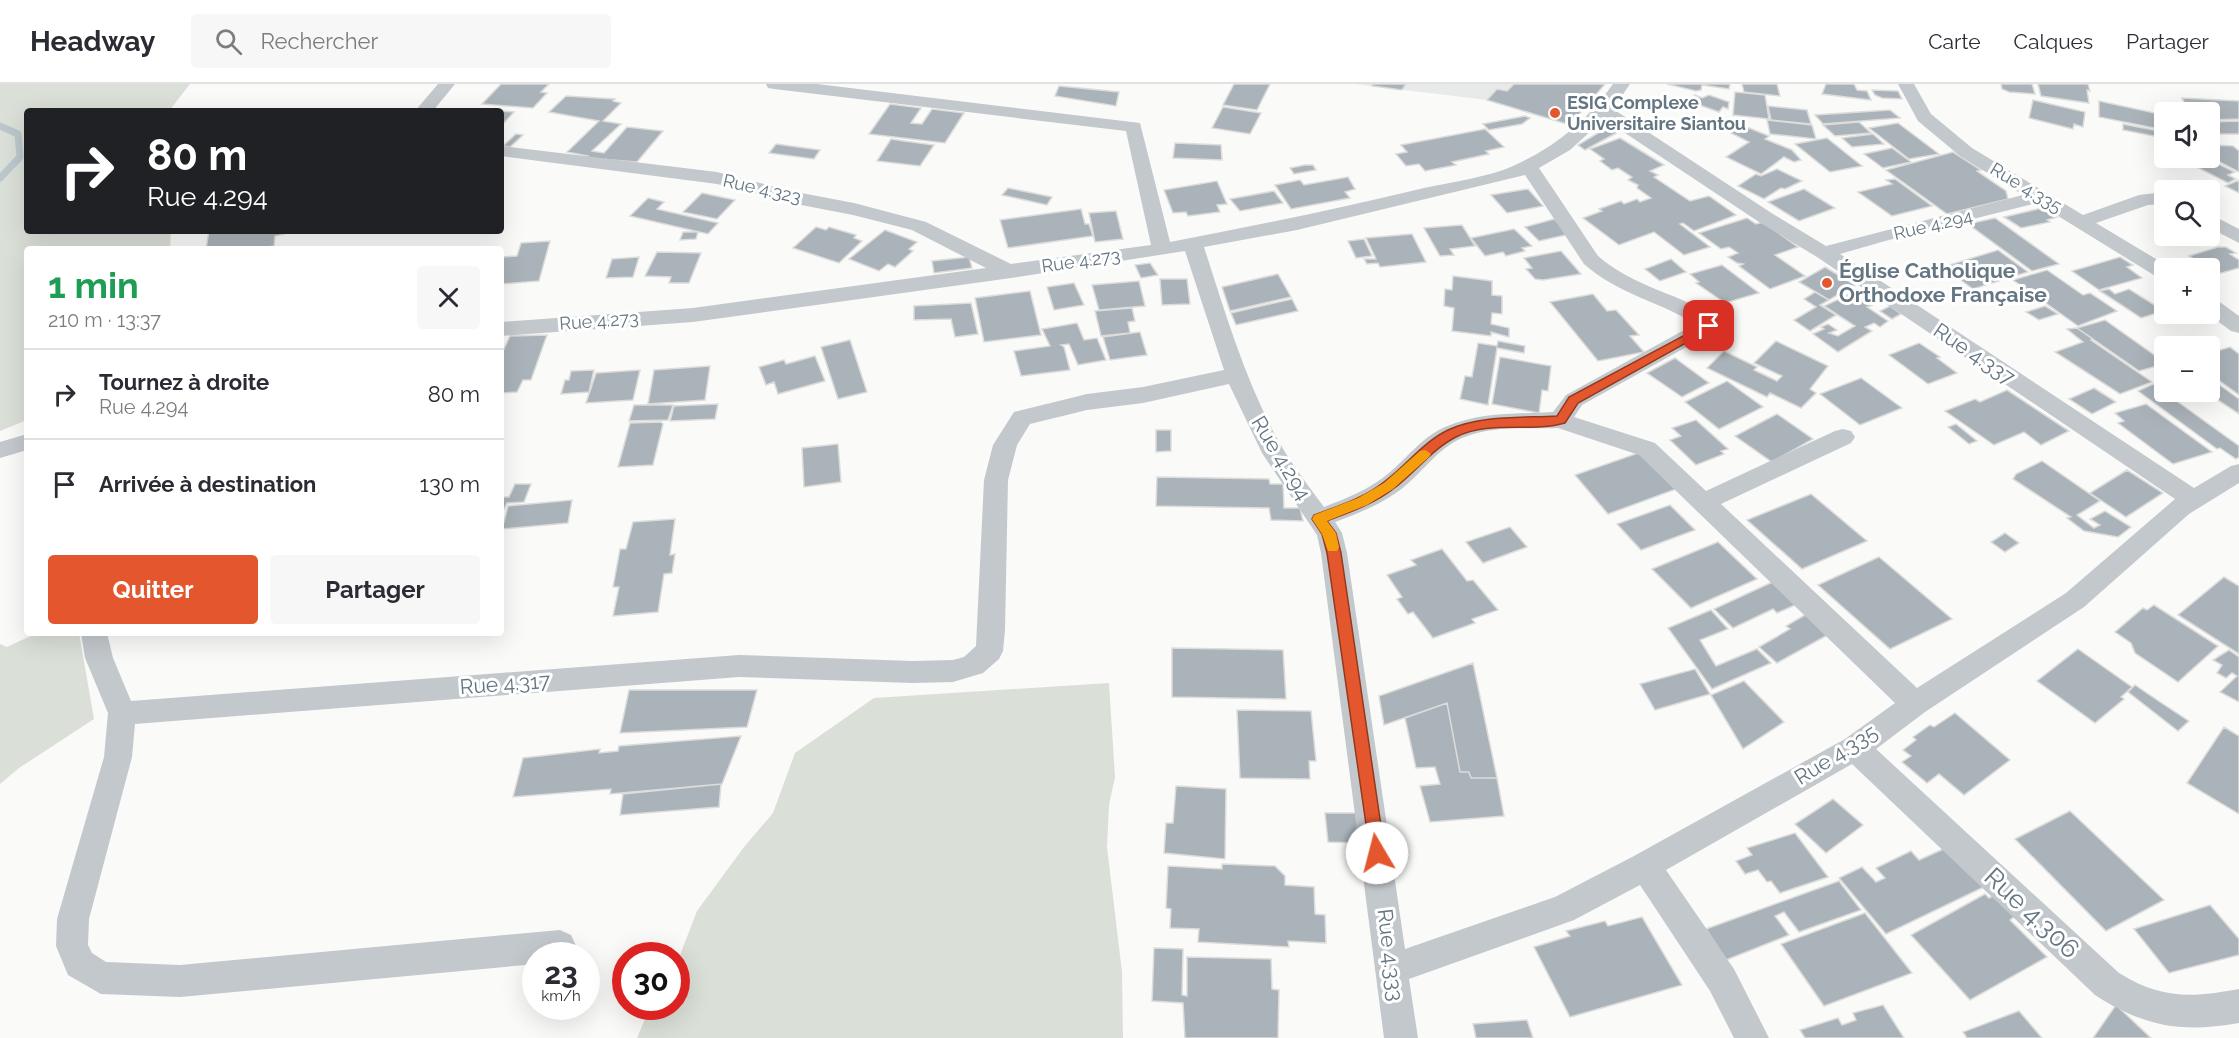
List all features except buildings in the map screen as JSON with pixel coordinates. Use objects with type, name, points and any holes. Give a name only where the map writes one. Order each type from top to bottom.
[{"type":"street","points":[[427,108],[447,84]]},
{"type":"street","points":[[774,84],[1134,128],[1162,249]]},
{"type":"street","name":"Rue 4.273","points":[[504,329],[693,315],[1011,272],[1193,244],[1297,224],[1516,172],[1568,144],[1604,111],[1622,84]]},
{"type":"street","name":"Rue 4.335","points":[[1906,84],[1920,111],[1939,131],[1966,152],[2154,267]]},
{"type":"street","name":"Rue 4.337","points":[[1604,111],[1766,218],[1824,252],[2193,499]]},
{"type":"street","name":"Rue 4.323","points":[[504,151],[717,178],[796,198],[854,209],[919,226],[1011,272]]},
{"type":"street","points":[[1528,166],[1591,260],[1602,270],[1641,292],[1699,316],[1709,326],[1574,400],[1560,420],[1599,434],[1626,440],[1647,449],[1915,704]]},
{"type":"street","name":"Rue 4.294","points":[[1824,252],[1856,242],[1992,211],[2041,196]]},
{"type":"street","points":[[2082,222],[2146,199],[2154,199]]},
{"type":"street","points":[[2220,226],[2239,237]]},
{"type":"street","name":"Rue 4.294","points":[[1193,244],[1236,375],[1262,431],[1289,477],[1319,519],[1363,502],[1389,486],[1439,441],[1454,433],[1479,424],[1560,420]]},
{"type":"street","points":[[2220,312],[2239,326]]},
{"type":"street","name":"Rue 4.317","points":[[122,713],[740,666],[912,672],[953,671],[973,665],[988,651],[992,630],[996,480],[1005,445],[1022,418],[1087,402],[1143,395],[1236,375]]},
{"type":"street","points":[[1704,502],[1843,437]]},
{"type":"street","points":[[0,450],[24,443]]},
{"type":"street","name":"Rue 4.335","points":[[1393,969],[1563,909],[1645,866],[1855,748],[1915,704],[2075,600],[2180,507],[2239,472]]},
{"type":"street","name":"Rue 4.333","points":[[1319,519],[1329,533],[1334,553],[1401,1038]]},
{"type":"street","points":[[95,636],[99,658],[122,713],[118,757],[73,919],[72,946],[80,964],[101,978],[180,981],[522,950]]},
{"type":"street","name":"Rue 4.306","points":[[1855,748],[2107,984],[2132,1000],[2163,1010],[2204,1013],[2239,1006]]},
{"type":"street","points":[[1645,866],[1722,980],[1752,1038]]},
{"type":"shaded area","points":[[0,84],[190,84],[171,108],[24,108],[24,234],[171,234],[170,246],[24,246],[24,421],[0,431]]},
{"type":"shaded area","name":"ESIG Complexe Universitaire Siantou","points":[[1355,84],[1605,84],[1570,125],[1487,100]]},
{"type":"shaded area","points":[[31,636],[80,636],[94,719],[19,768],[0,784],[0,644],[7,647]]},
{"type":"shaded area","points":[[1109,683],[1115,777],[1109,805],[1107,847],[1122,972],[1123,1038],[637,1038],[645,1020],[690,1020],[690,942],[685,942],[697,911],[744,847],[773,813],[795,753],[874,698]]},
{"type":"waterway","points":[[0,126],[18,134],[20,157],[0,178]]},
{"type":"slow traffic","points":[[1333,547],[1329,533],[1319,519],[1363,502],[1389,486],[1425,454]]},
{"type":"place","name":"ESIG Complexe Universitaire Siantou","points":[[1555,113]]},
{"type":"place","name":"Église Catholique Orthodoxe Française","points":[[1827,283]]},
{"type":"route","points":[[1377,853],[1334,553],[1329,533],[1319,519],[1363,502],[1389,486],[1439,441],[1454,433],[1479,424],[1560,420],[1574,400],[1709,326]]}]
